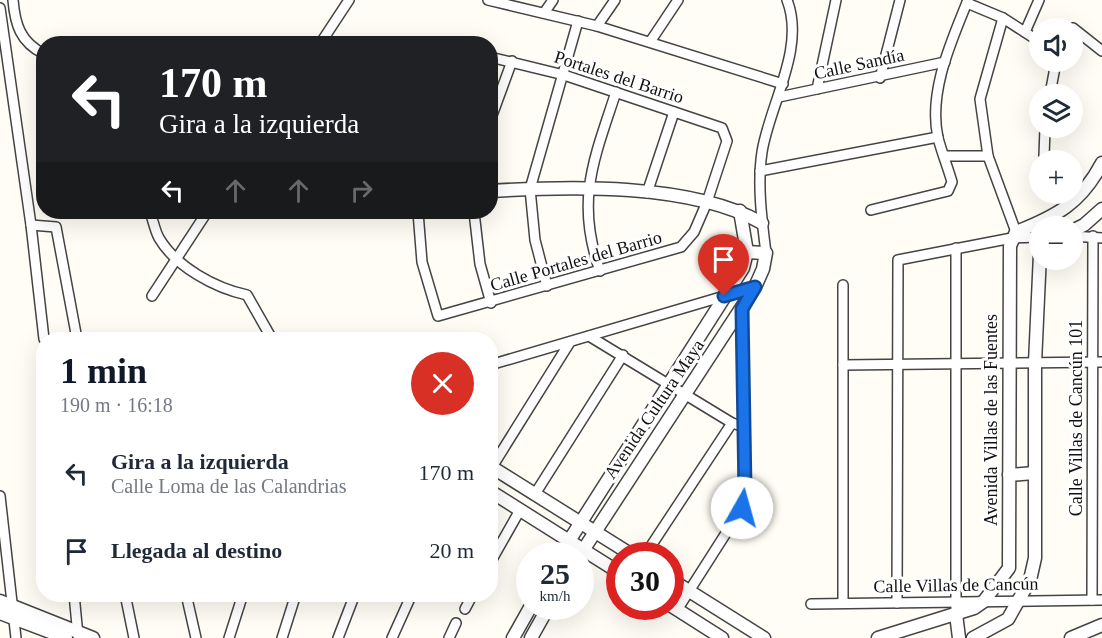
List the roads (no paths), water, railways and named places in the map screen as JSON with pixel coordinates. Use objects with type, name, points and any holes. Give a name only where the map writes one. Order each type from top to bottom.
[{"type":"street","points":[[13,0],[16,25],[28,43],[36,48]]},
{"type":"street","points":[[325,36],[349,0]]},
{"type":"street","points":[[489,0],[597,26],[783,84]]},
{"type":"street","points":[[544,13],[553,0]]},
{"type":"street","points":[[597,26],[615,0]]},
{"type":"street","points":[[650,42],[678,0]]},
{"type":"street","name":"Avenida Cultura Maya","points":[[587,542],[742,309],[763,269],[766,253],[762,223],[760,171],[762,150],[783,84],[792,22],[787,0]]},
{"type":"street","points":[[817,89],[836,0]]},
{"type":"street","points":[[880,78],[900,0]]},
{"type":"street","points":[[1025,32],[1040,0]]},
{"type":"street","points":[[871,210],[948,192],[952,182],[938,137],[936,103],[945,62],[967,2],[1003,18],[1029,35]]},
{"type":"street","points":[[0,8],[31,225],[43,332]]},
{"type":"street","points":[[1003,18],[980,99],[988,156],[1014,235]]},
{"type":"street","points":[[547,286],[535,240],[530,189],[536,159],[564,75],[578,21]]},
{"type":"street","points":[[1083,36],[1102,51]]},
{"type":"street","name":"Portales del Barrio","points":[[498,58],[564,75],[722,128],[727,141]]},
{"type":"street","points":[[498,99],[512,61]]},
{"type":"street","name":"Calle Sandía","points":[[780,97],[880,78],[945,62]]},
{"type":"street","points":[[600,271],[586,218],[588,187],[616,92]]},
{"type":"street","points":[[647,193],[674,112]]},
{"type":"street","points":[[760,171],[938,137]]},
{"type":"street","name":"Calle Portales del Barrio","points":[[419,219],[422,262],[438,316],[491,303],[681,247],[694,232],[707,202],[727,141]]},
{"type":"street","points":[[944,156],[988,156]]},
{"type":"street","points":[[897,603],[898,260],[1014,235],[1068,207],[1086,190],[1102,163]]},
{"type":"street","points":[[498,191],[588,187],[647,193],[707,202],[740,211],[762,223]]},
{"type":"street","points":[[1083,226],[1102,209]]},
{"type":"street","points":[[740,211],[747,252],[766,253]]},
{"type":"street","points":[[152,219],[158,237],[176,259],[221,287],[247,295],[268,332]]},
{"type":"street","points":[[152,296],[202,219]]},
{"type":"street","points":[[475,219],[480,264],[491,303]]},
{"type":"street","points":[[31,225],[56,226],[76,332]]},
{"type":"street","points":[[1014,235],[1029,236]]},
{"type":"street","name":"Avenida Villas de las Fuentes","points":[[878,638],[956,608],[984,601],[1009,568],[1008,363],[1014,235]]},
{"type":"street","points":[[1083,236],[1098,237]]},
{"type":"street","name":"Calle Villas de Cancún 101","points":[[1097,600],[1098,237]]},
{"type":"street","points":[[956,248],[956,608],[959,638]]},
{"type":"street","name":"Avenida Cultura Maya","points":[[568,540],[743,268],[747,252]]},
{"type":"street","points":[[973,638],[1008,619],[1030,580],[1035,558],[1035,363],[1039,270]]},
{"type":"street","points":[[843,285],[843,603]]},
{"type":"street","points":[[498,365],[755,287]]},
{"type":"street","points":[[684,596],[742,508],[745,491],[745,428],[742,309]]},
{"type":"street","points":[[589,336],[732,423],[745,428]]},
{"type":"street","points":[[498,455],[570,342]]},
{"type":"street","points":[[535,494],[623,355]]},
{"type":"street","points":[[843,365],[1097,362]]},
{"type":"street","points":[[654,542],[732,423]]},
{"type":"street","points":[[498,470],[611,542]]},
{"type":"street","points":[[1009,475],[1034,473]]},
{"type":"street","points":[[0,496],[16,638]]},
{"type":"street","points":[[498,496],[568,540]]},
{"type":"street","points":[[498,549],[520,510]]},
{"type":"street","points":[[684,588],[764,638]]},
{"type":"street","name":"Calle Villas de Cancún","points":[[984,601],[1097,600]]},
{"type":"street","points":[[0,601],[14,612],[66,638]]},
{"type":"street","points":[[75,602],[78,634]]},
{"type":"street","points":[[127,602],[134,638]]},
{"type":"street","points":[[188,602],[196,638]]},
{"type":"street","points":[[229,638],[240,602]]},
{"type":"street","points":[[282,638],[293,602]]},
{"type":"street","points":[[338,638],[352,602]]},
{"type":"street","points":[[392,638],[408,602]]},
{"type":"street","points":[[465,609],[469,602]]},
{"type":"street","name":"Calle Villas de Cancún","points":[[811,604],[897,603],[956,608]]},
{"type":"street","points":[[0,613],[14,612],[93,638]]},
{"type":"street","points":[[684,613],[722,638]]},
{"type":"street","points":[[513,638],[523,620]]},
{"type":"street","points":[[531,638],[541,620]]},
{"type":"street","points":[[450,638],[456,623]]},
{"type":"street","points":[[1071,638],[1102,625]]}]
